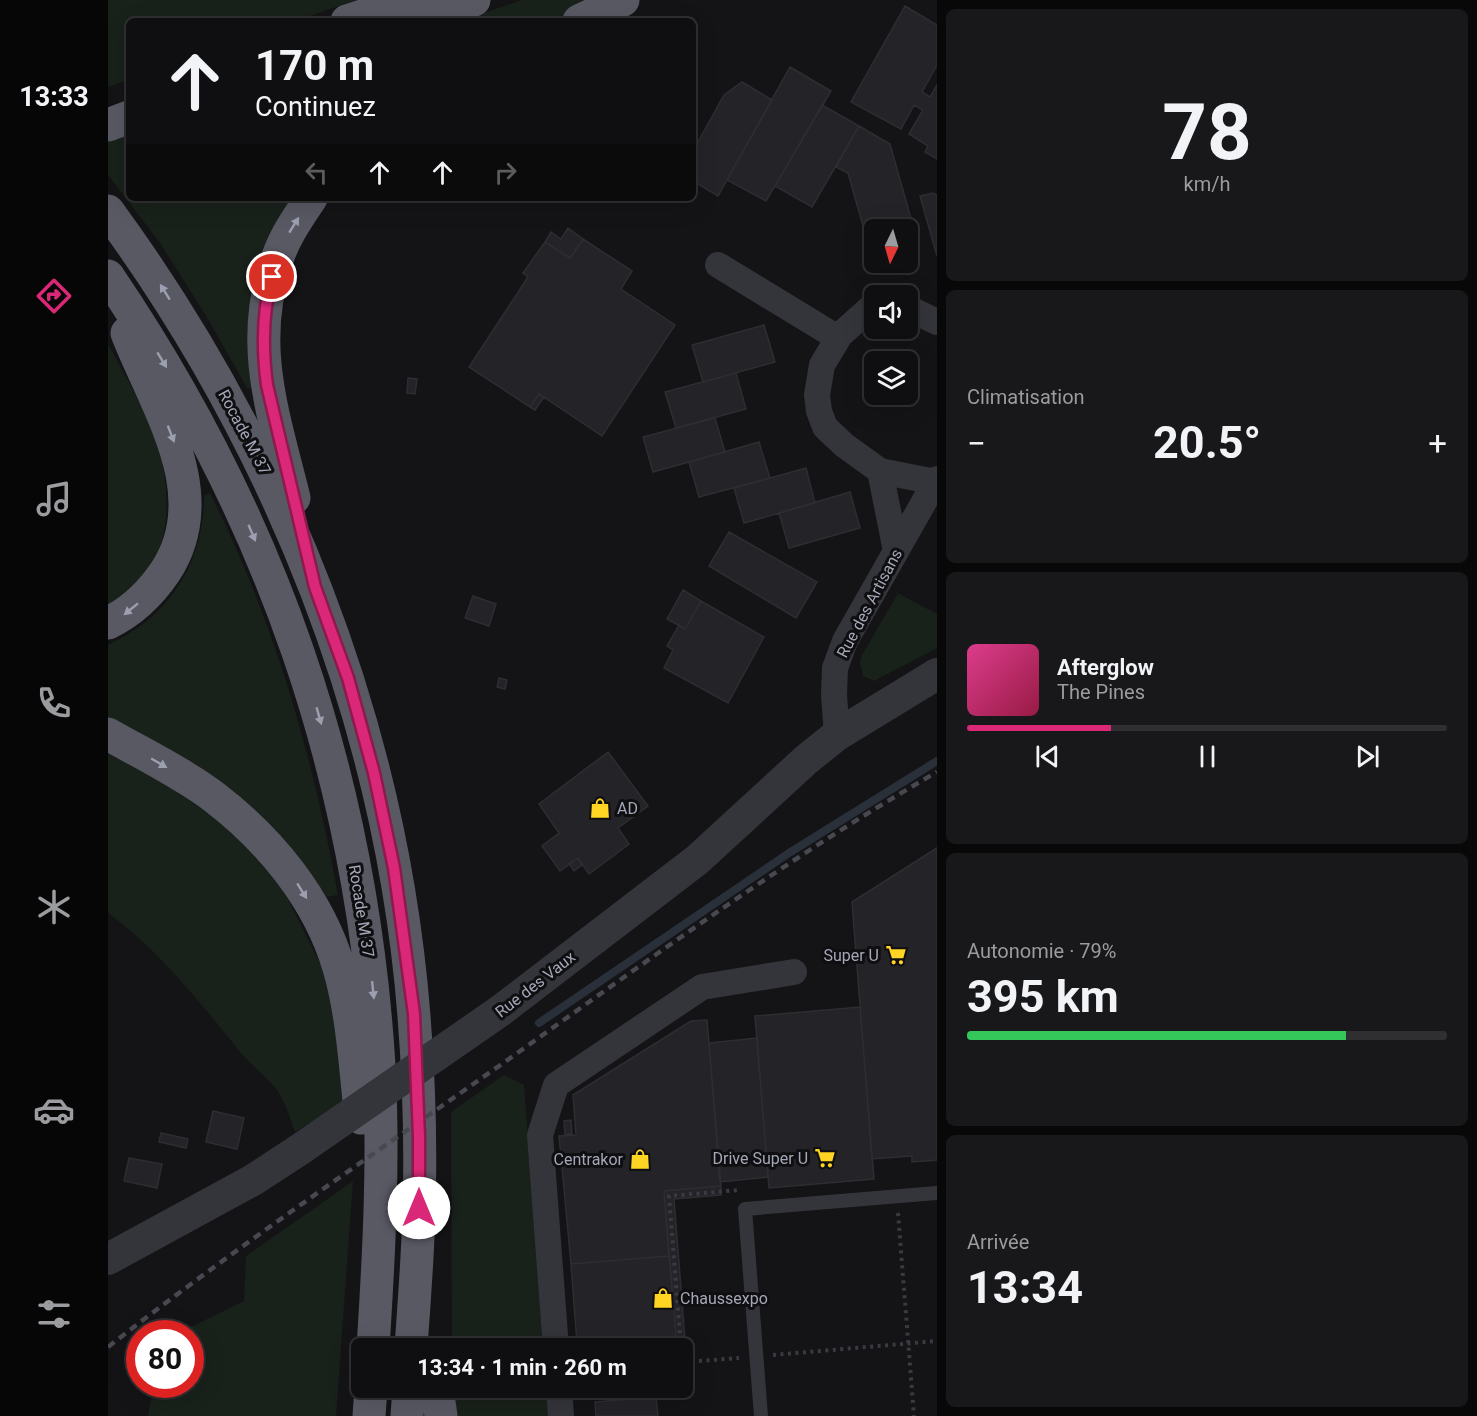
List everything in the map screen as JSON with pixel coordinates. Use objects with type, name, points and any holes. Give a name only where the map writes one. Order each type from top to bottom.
[{"type":"highway","points":[[356,18],[411,0]]},
{"type":"highway","points":[[420,18],[474,0]]},
{"type":"highway","points":[[585,18],[623,0]]},
{"type":"highway","points":[[309,201],[289,232],[276,261],[267,292],[262,328],[263,360],[267,385],[315,587]]},
{"type":"highway","name":"Rocade M 37","points":[[108,211],[160,284],[229,401],[279,498],[348,678],[374,773],[402,916],[414,1014],[419,1137],[417,1250],[412,1338]]},
{"type":"highway","name":"Rocade M 37","points":[[108,276],[177,386],[244,514],[297,645],[340,794],[357,875],[375,1017],[381,1138],[381,1208],[374,1338]]},
{"type":"highway","points":[[108,283],[139,364],[175,444],[182,470],[185,497],[183,526],[172,561],[152,591],[123,615],[108,623]]},
{"type":"highway","points":[[108,734],[213,796],[252,829],[287,867],[326,935],[339,967],[346,998],[378,1279]]},
{"type":"highway","points":[[417,1250],[430,1338]]},
{"type":"highway","points":[[369,1416],[370,1398]]},
{"type":"highway","points":[[407,1416],[408,1398]]},
{"type":"highway","points":[[438,1398],[441,1416]]},
{"type":"street","points":[[718,265],[838,338]]},
{"type":"street","points":[[918,313],[937,322]]},
{"type":"street","points":[[864,314],[838,338],[822,365],[817,395],[819,411],[825,427],[844,445],[880,471],[936,481]]},
{"type":"street","points":[[880,471],[896,551]]},
{"type":"street","name":"Rue des Artisans","points":[[837,735],[834,695],[835,668],[845,641],[936,481]]},
{"type":"street","name":"Rue des Vaux","points":[[108,1259],[253,1180],[500,1011],[697,860],[807,759],[837,735],[937,674]]},
{"type":"street","points":[[555,1338],[540,1135],[556,1085],[702,987],[794,972]]},
{"type":"street","points":[[560,1398],[561,1416]]},
{"type":"lane","points":[[761,1416],[745,1209],[937,1193]]},
{"type":"path","points":[[897,1197],[914,1416]]},
{"type":"path","points":[[699,1361],[937,1341]]},
{"type":"shaded area","points":[[108,0],[357,0],[304,18],[126,18],[126,80],[108,87]]},
{"type":"shaded area","points":[[522,0],[598,0],[560,18],[468,18]]},
{"type":"shaded area","points":[[126,133],[126,199],[108,175],[108,141]]},
{"type":"shaded area","points":[[128,201],[292,201],[251,388],[247,388],[208,319],[160,243]]},
{"type":"shaded area","points":[[108,344],[140,402],[157,442],[166,486],[167,508],[158,551],[148,570],[131,590],[108,606]]},
{"type":"shaded area","points":[[210,493],[253,590],[289,690],[316,791],[338,895],[320,898],[108,718],[108,645],[149,619],[179,585],[198,544],[204,496]]},
{"type":"shaded area","points":[[898,593],[937,614],[937,648],[874,681],[863,676],[860,663],[862,655]]},
{"type":"shaded area","points":[[108,751],[151,775],[210,814],[252,851],[284,891],[321,965],[335,1014],[345,1101],[295,1132],[284,1102],[274,1086],[245,1057],[163,961],[108,913]]},
{"type":"shaded area","points":[[504,1075],[524,1085],[543,1338],[452,1338],[451,1112]]},
{"type":"shaded area","points":[[353,1181],[336,1416],[148,1416],[151,1398],[204,1398],[204,1320],[244,1301],[246,1256]]},
{"type":"shaded area","points":[[455,1398],[548,1398],[549,1416],[456,1416]]},
{"type":"building","points":[[905,6],[937,25],[937,65],[922,92],[930,97],[937,85],[937,159],[925,152],[928,146],[909,134],[923,110],[914,105],[901,129],[851,102]]},
{"type":"building","points":[[790,67],[831,91],[766,201],[727,180]]},
{"type":"building","points":[[742,82],[772,100],[718,196],[696,183],[696,146],[724,95]]},
{"type":"building","points":[[822,105],[859,126],[812,207],[775,186]]},
{"type":"building","points":[[859,126],[890,144],[911,219],[864,219],[864,229],[848,173],[836,167]]},
{"type":"building","points":[[933,193],[937,195],[937,256],[920,196]]},
{"type":"building","points":[[568,228],[583,239],[570,258],[545,242],[551,232],[561,239]]},
{"type":"building","points":[[583,239],[632,271],[621,289],[675,325],[602,436],[539,394],[530,407],[469,367],[528,277],[523,273],[545,242],[570,258]]},
{"type":"building","points":[[764,325],[775,362],[703,382],[692,345]]},
{"type":"building","points":[[736,373],[746,409],[676,428],[665,392]]},
{"type":"building","points":[[408,378],[417,379],[415,394],[407,393]]},
{"type":"building","points":[[539,394],[544,397],[535,410],[530,407]]},
{"type":"building","points":[[715,418],[725,452],[653,472],[643,437]]},
{"type":"building","points":[[759,442],[770,478],[699,497],[689,462]]},
{"type":"building","points":[[806,468],[815,503],[744,523],[734,488]]},
{"type":"building","points":[[850,492],[860,528],[789,548],[779,513]]},
{"type":"building","points":[[729,532],[817,582],[796,618],[709,566]]},
{"type":"building","points":[[683,590],[701,601],[685,629],[667,619]]},
{"type":"building","points":[[473,596],[496,604],[489,626],[465,618]]},
{"type":"building","points":[[701,601],[764,637],[728,703],[664,668],[673,650],[667,646],[679,625],[685,629]]},
{"type":"building","points":[[499,678],[507,680],[505,689],[497,687]]},
{"type":"building","points":[[608,752],[648,806],[618,828],[629,844],[589,874],[578,858],[560,871],[542,846],[559,833],[539,804]]},
{"type":"building","name":"Super U","points":[[937,848],[937,1160],[912,1162],[912,1156],[872,1159],[852,902]]},
{"type":"building","points":[[578,858],[582,865],[574,871],[569,864]]},
{"type":"building","points":[[860,1007],[874,1179],[769,1188],[755,1016]]},
{"type":"building","name":"Centrakor","points":[[707,1020],[721,1186],[664,1191],[669,1256],[571,1264],[559,1136],[576,1135],[573,1095],[691,1021]]},
{"type":"building","points":[[757,1038],[768,1177],[720,1182],[709,1043]]},
{"type":"building","points":[[213,1111],[244,1118],[237,1149],[206,1142]]},
{"type":"building","points":[[571,1120],[572,1134],[565,1134],[564,1121]]},
{"type":"building","points":[[161,1133],[188,1139],[186,1148],[159,1142]]},
{"type":"building","points":[[129,1158],[162,1164],[157,1188],[124,1181]]},
{"type":"building","points":[[721,1186],[721,1195],[674,1199],[685,1338],[676,1338],[664,1191]]},
{"type":"building","points":[[669,1256],[676,1336],[577,1338],[571,1264]]},
{"type":"building","points":[[676,1336],[676,1338],[651,1338]]},
{"type":"building","points":[[656,1398],[658,1416],[596,1416],[595,1402]]},
{"type":"waterway","points":[[539,1023],[789,853],[937,761]]},
{"type":"railway","points":[[108,1347],[253,1239],[715,914],[824,841],[937,772]]},
{"type":"place","name":"AD","points":[[600,808]]},
{"type":"place","name":"Super U","points":[[896,955]]},
{"type":"place","name":"Drive Super U","points":[[825,1158]]},
{"type":"place","name":"Centrakor","points":[[640,1159]]},
{"type":"place","name":"Chaussexpo","points":[[663,1298]]},
{"type":"route","points":[[272,277],[267,292],[262,328],[263,360],[267,385],[315,587],[333,633],[362,725],[385,821],[402,916],[414,1014],[419,1137],[419,1208]]}]
